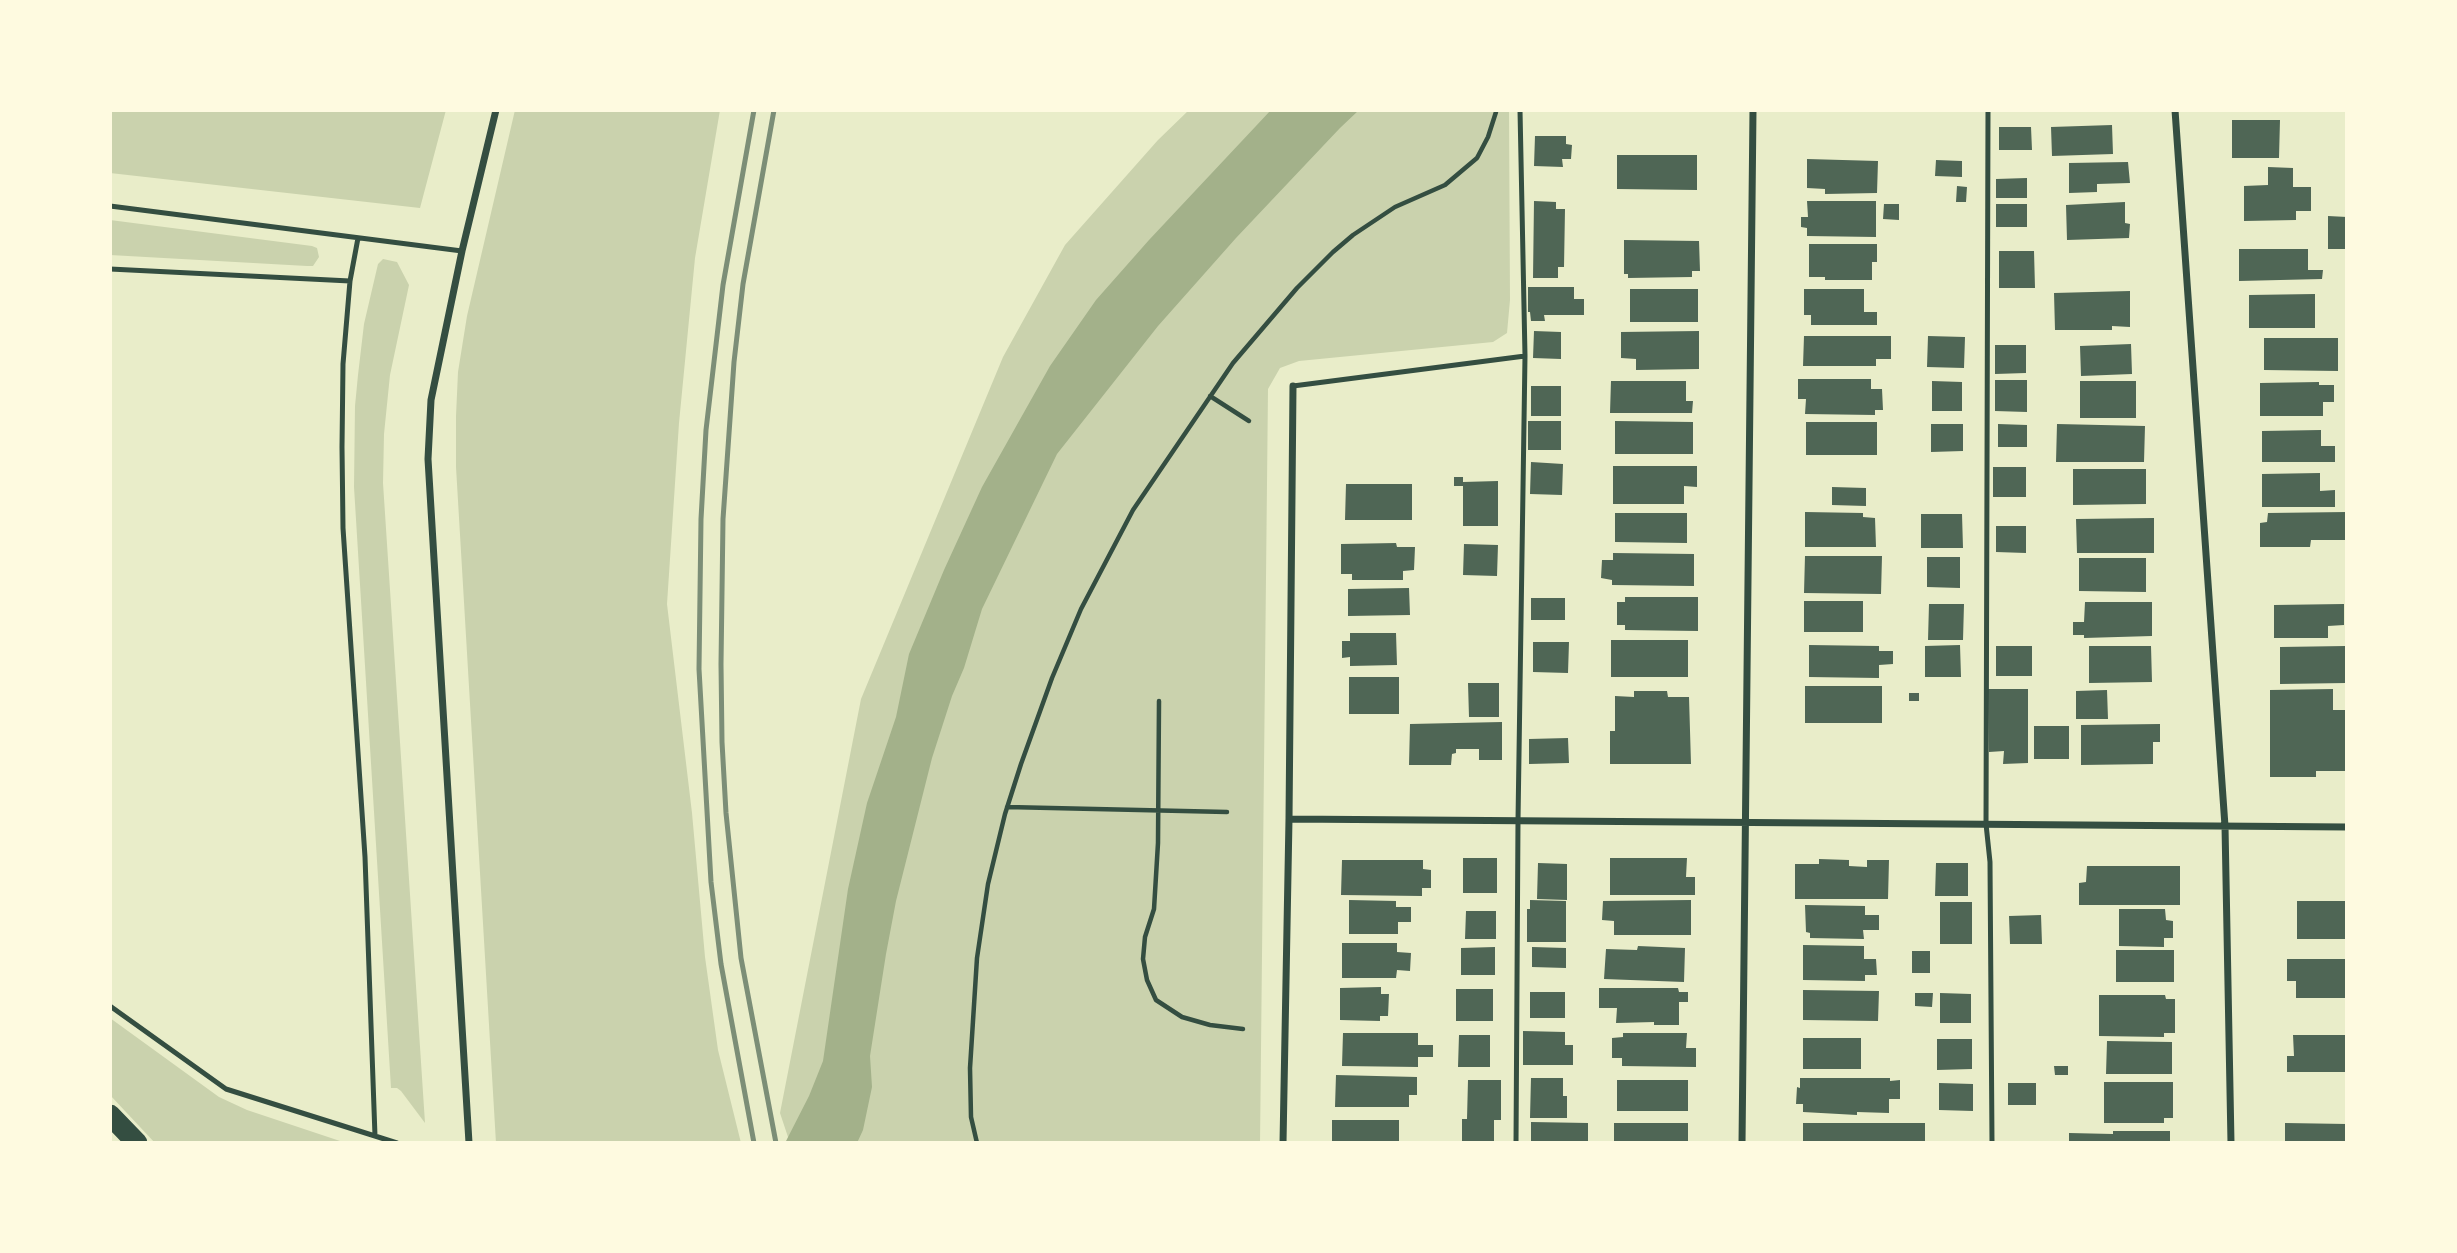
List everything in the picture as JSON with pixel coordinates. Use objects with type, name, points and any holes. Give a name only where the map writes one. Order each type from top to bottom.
[{"type":"highway","points":[[110,1115],[136,1143]]},
{"type":"street","points":[[469,1143],[428,459],[431,400],[462,251],[496,110]]},
{"type":"street","points":[[1742,1143],[1753,110]]},
{"type":"street","points":[[2175,110],[2225,826],[2231,1143]]},
{"type":"street","points":[[1283,1143],[1293,386]]},
{"type":"street","points":[[1289,819],[2347,827]]},
{"type":"lane","points":[[1516,1143],[1525,356],[1520,110]]},
{"type":"lane","points":[[1988,110],[1986,824],[1990,862],[1992,1143]]},
{"type":"lane","points":[[110,205],[462,251]]},
{"type":"lane","points":[[358,238],[350,281],[343,364],[344,528],[365,857],[375,1136]]},
{"type":"lane","points":[[110,269],[350,281]]},
{"type":"lane","points":[[1293,386],[1525,356]]},
{"type":"lane","points":[[110,1006],[226,1089],[397,1143]]},
{"type":"path","points":[[977,1143],[971,1117],[970,1068],[977,958],[988,884],[1007,807],[1052,678],[1081,608],[1133,510],[1233,363],[1297,288],[1332,252],[1395,207],[1445,185],[1477,158],[1488,137],[1496,112]]},
{"type":"path","points":[[1210,396],[1249,421]]},
{"type":"path","points":[[1159,702],[1154,909],[1145,937],[1143,959],[1147,980],[1156,1000],[1182,1017],[1210,1025],[1244,1029]]},
{"type":"path","points":[[1007,807],[1227,812]]},
{"type":"shaded area","points":[[110,110],[446,110],[420,208],[110,173]]},
{"type":"shaded area","points":[[515,110],[720,110],[695,258],[679,423],[667,604],[692,813],[705,957],[718,1050],[741,1143],[496,1143],[456,467],[456,416],[458,372],[467,316]]},
{"type":"shaded area","points":[[1189,110],[1509,110],[1510,300],[1507,333],[1493,342],[1299,361],[1280,368],[1268,389],[1260,1143],[790,1143],[780,1113],[861,699],[1003,357],[1065,245],[1158,140]]},
{"type":"shaded area","points":[[1271,110],[1359,110],[1236,238],[1158,326],[1057,454],[982,609],[932,758],[896,901],[886,954],[870,1056],[872,1087],[863,1130],[857,1143],[785,1143],[823,1061],[848,889],[867,803],[896,717],[909,654],[982,487],[1050,366],[1096,300]]},
{"type":"shaded area","points":[[110,220],[312,246],[317,248],[319,257],[313,266],[307,266],[110,255]]},
{"type":"shaded area","points":[[383,259],[397,262],[409,285],[390,375],[384,434],[383,483],[425,1123],[401,1091],[391,1088],[354,487],[355,406],[364,324],[378,264]]},
{"type":"shaded area","points":[[110,1018],[219,1097],[247,1110],[346,1143],[155,1143],[110,1095]]},
{"type":"building","points":[[2232,120],[2280,120],[2279,158],[2232,158]]},
{"type":"building","points":[[2112,125],[2113,154],[2052,156],[2051,127]]},
{"type":"building","points":[[1999,127],[2031,127],[2032,150],[1999,150]]},
{"type":"building","points":[[1535,136],[1566,136],[1566,144],[1572,145],[1571,159],[1562,159],[1563,167],[1534,166]]},
{"type":"building","points":[[1617,155],[1697,155],[1697,190],[1617,189]]},
{"type":"building","points":[[1807,159],[1878,161],[1877,193],[1825,194],[1825,189],[1807,188]]},
{"type":"building","points":[[1936,160],[1962,161],[1962,177],[1935,176]]},
{"type":"building","points":[[2128,162],[2130,183],[2097,184],[2097,192],[2069,193],[2069,163]]},
{"type":"building","points":[[2268,167],[2293,168],[2293,187],[2311,187],[2311,211],[2296,211],[2296,220],[2244,221],[2244,186],[2268,185]]},
{"type":"building","points":[[2027,178],[2027,198],[1996,198],[1996,179]]},
{"type":"building","points":[[1957,186],[1967,187],[1966,202],[1956,202]]},
{"type":"building","points":[[1534,201],[1556,202],[1556,209],[1565,209],[1564,267],[1558,267],[1558,278],[1533,278]]},
{"type":"building","points":[[1807,201],[1876,201],[1876,237],[1807,236],[1807,228],[1801,227],[1801,217],[1808,217]]},
{"type":"building","points":[[2125,202],[2125,223],[2130,224],[2129,238],[2067,240],[2066,205]]},
{"type":"building","points":[[1884,204],[1899,204],[1899,220],[1883,219]]},
{"type":"building","points":[[1996,204],[2027,204],[2027,227],[1996,227]]},
{"type":"building","points":[[2328,216],[2347,217],[2347,249],[2328,249]]},
{"type":"building","points":[[1624,240],[1699,241],[1700,271],[1692,271],[1692,277],[1628,278],[1628,274],[1624,274]]},
{"type":"building","points":[[1809,244],[1877,244],[1877,262],[1872,262],[1872,280],[1825,280],[1825,277],[1809,277]]},
{"type":"building","points":[[2239,249],[2308,249],[2308,270],[2323,270],[2322,279],[2239,281]]},
{"type":"building","points":[[1999,251],[2034,251],[2035,288],[1999,288]]},
{"type":"building","points":[[1528,287],[1574,287],[1574,299],[1584,299],[1584,315],[1544,315],[1545,321],[1531,321],[1528,312]]},
{"type":"building","points":[[1630,289],[1698,289],[1698,322],[1630,322]]},
{"type":"building","points":[[1804,289],[1864,289],[1864,312],[1877,312],[1877,325],[1811,325],[1811,315],[1804,315]]},
{"type":"building","points":[[2130,291],[2130,327],[2112,326],[2112,330],[2055,330],[2054,293]]},
{"type":"building","points":[[2315,294],[2315,328],[2249,328],[2249,295]]},
{"type":"building","points":[[1534,331],[1561,332],[1561,359],[1533,358]]},
{"type":"building","points":[[1699,331],[1699,369],[1636,370],[1636,359],[1621,358],[1621,332]]},
{"type":"building","points":[[1804,336],[1891,336],[1891,359],[1876,359],[1876,366],[1803,366]]},
{"type":"building","points":[[1928,336],[1965,337],[1964,368],[1927,367]]},
{"type":"building","points":[[2264,338],[2338,338],[2338,371],[2264,370]]},
{"type":"building","points":[[2131,344],[2132,374],[2081,376],[2080,346]]},
{"type":"building","points":[[1995,345],[2026,345],[2026,373],[1995,374]]},
{"type":"building","points":[[1798,379],[1871,379],[1871,389],[1882,389],[1883,410],[1875,410],[1875,415],[1805,414],[1806,399],[1798,399]]},
{"type":"building","points":[[1995,380],[2027,380],[2027,412],[1995,411]]},
{"type":"building","points":[[1611,381],[1686,381],[1686,401],[1693,401],[1692,413],[1610,413]]},
{"type":"building","points":[[1932,381],[1962,382],[1962,411],[1932,411]]},
{"type":"building","points":[[2080,381],[2136,381],[2136,418],[2080,418]]},
{"type":"building","points":[[2319,382],[2319,385],[2334,385],[2334,402],[2323,402],[2323,416],[2260,416],[2260,383]]},
{"type":"building","points":[[1531,386],[1561,386],[1561,416],[1531,416]]},
{"type":"building","points":[[1528,421],[1561,421],[1561,450],[1528,450]]},
{"type":"building","points":[[1615,421],[1693,422],[1693,454],[1615,454]]},
{"type":"building","points":[[1806,422],[1877,422],[1877,455],[1806,455]]},
{"type":"building","points":[[1931,424],[1963,424],[1963,451],[1931,452]]},
{"type":"building","points":[[1998,424],[2027,425],[2027,447],[1998,447]]},
{"type":"building","points":[[2057,424],[2145,426],[2144,462],[2056,462]]},
{"type":"building","points":[[2321,430],[2321,446],[2335,446],[2335,462],[2262,462],[2262,431]]},
{"type":"building","points":[[1531,462],[1563,464],[1562,495],[1530,494]]},
{"type":"building","points":[[1613,466],[1697,466],[1697,487],[1684,486],[1684,504],[1613,504]]},
{"type":"building","points":[[1993,467],[2026,467],[2026,497],[1993,497]]},
{"type":"building","points":[[2073,469],[2146,469],[2146,504],[2073,505]]},
{"type":"building","points":[[2320,473],[2320,491],[2335,490],[2335,507],[2262,507],[2262,474]]},
{"type":"building","points":[[1454,477],[1463,477],[1463,482],[1498,481],[1498,526],[1463,526],[1463,486],[1454,486]]},
{"type":"building","points":[[1346,484],[1412,484],[1412,520],[1345,520]]},
{"type":"building","points":[[1832,487],[1866,488],[1866,506],[1832,505]]},
{"type":"building","points":[[1805,512],[1863,513],[1863,517],[1875,518],[1876,547],[1805,547]]},
{"type":"building","points":[[2347,512],[2347,540],[2311,540],[2310,547],[2260,547],[2260,523],[2267,522],[2268,513]]},
{"type":"building","points":[[1615,513],[1687,513],[1687,543],[1615,542]]},
{"type":"building","points":[[1921,514],[1962,514],[1963,548],[1921,548]]},
{"type":"building","points":[[2154,518],[2154,553],[2077,553],[2076,519]]},
{"type":"building","points":[[1996,526],[2026,526],[2026,553],[1996,552]]},
{"type":"building","points":[[1396,543],[1397,547],[1415,547],[1414,570],[1403,571],[1403,580],[1352,580],[1352,574],[1341,574],[1341,544]]},
{"type":"building","points":[[1464,544],[1498,545],[1497,576],[1463,575]]},
{"type":"building","points":[[1613,553],[1694,554],[1694,586],[1612,585],[1612,580],[1601,578],[1602,560],[1613,560]]},
{"type":"building","points":[[1805,556],[1882,556],[1881,594],[1804,593]]},
{"type":"building","points":[[1927,557],[1960,557],[1960,588],[1927,587]]},
{"type":"building","points":[[2079,558],[2146,558],[2146,592],[2079,591]]},
{"type":"building","points":[[1409,588],[1410,615],[1348,616],[1348,589]]},
{"type":"building","points":[[1625,597],[1698,597],[1698,631],[1625,630],[1625,625],[1617,625],[1617,602],[1625,602]]},
{"type":"building","points":[[1531,598],[1565,598],[1565,620],[1531,620]]},
{"type":"building","points":[[1804,601],[1863,601],[1863,632],[1804,632]]},
{"type":"building","points":[[2085,602],[2152,602],[2152,636],[2084,638],[2084,635],[2073,635],[2073,622],[2084,622]]},
{"type":"building","points":[[1929,604],[1964,604],[1963,640],[1928,640]]},
{"type":"building","points":[[2344,604],[2344,625],[2328,626],[2328,638],[2274,638],[2274,605]]},
{"type":"building","points":[[1350,633],[1396,633],[1397,665],[1350,666],[1350,657],[1342,658],[1342,641],[1350,641]]},
{"type":"building","points":[[1611,640],[1688,640],[1688,677],[1611,677]]},
{"type":"building","points":[[1533,642],[1569,642],[1568,673],[1533,672]]},
{"type":"building","points":[[1809,645],[1879,646],[1879,651],[1893,651],[1893,664],[1879,665],[1879,678],[1809,677]]},
{"type":"building","points":[[1960,645],[1961,677],[1925,677],[1925,646]]},
{"type":"building","points":[[1996,646],[2032,646],[2032,676],[1996,676]]},
{"type":"building","points":[[2089,646],[2151,646],[2152,682],[2089,683]]},
{"type":"building","points":[[2346,646],[2346,683],[2280,684],[2280,647]]},
{"type":"building","points":[[1349,677],[1399,677],[1399,714],[1349,714]]},
{"type":"building","points":[[1468,683],[1499,683],[1499,717],[1469,717]]},
{"type":"building","points":[[1805,686],[1882,686],[1882,723],[1805,723]]},
{"type":"building","points":[[1988,689],[2028,689],[2028,763],[2003,764],[2004,751],[1989,752]]},
{"type":"building","points":[[2333,689],[2333,710],[2347,710],[2347,771],[2316,771],[2316,777],[2270,777],[2270,690]]},
{"type":"building","points":[[2107,690],[2108,719],[2076,719],[2076,691]]},
{"type":"building","points":[[1634,691],[1667,691],[1668,697],[1689,697],[1691,764],[1610,764],[1610,731],[1615,731],[1615,696],[1634,697]]},
{"type":"building","points":[[1909,693],[1919,693],[1919,701],[1909,701]]},
{"type":"building","points":[[1502,722],[1502,760],[1479,760],[1479,749],[1456,749],[1456,753],[1452,754],[1451,765],[1409,765],[1410,724]]},
{"type":"building","points":[[2160,724],[2160,742],[2153,742],[2153,764],[2081,765],[2081,725]]},
{"type":"building","points":[[2034,726],[2069,726],[2069,759],[2034,759]]},
{"type":"building","points":[[1568,738],[1569,763],[1529,764],[1529,739]]},
{"type":"building","points":[[1463,858],[1497,858],[1497,893],[1463,893]]},
{"type":"building","points":[[1610,858],[1687,858],[1686,877],[1695,877],[1695,895],[1610,895]]},
{"type":"building","points":[[1819,859],[1849,860],[1849,866],[1867,867],[1867,860],[1889,860],[1888,899],[1795,899],[1795,864],[1819,864]]},
{"type":"building","points":[[1342,860],[1423,860],[1423,869],[1431,870],[1431,888],[1422,888],[1422,896],[1341,895]]},
{"type":"building","points":[[1538,863],[1567,864],[1567,900],[1537,899]]},
{"type":"building","points":[[1936,863],[1968,863],[1968,896],[1935,896]]},
{"type":"building","points":[[2087,866],[2180,866],[2180,905],[2079,905],[2079,883],[2086,882]]},
{"type":"building","points":[[1349,900],[1396,901],[1396,907],[1411,907],[1411,922],[1398,922],[1398,934],[1349,934]]},
{"type":"building","points":[[1530,900],[1566,901],[1566,942],[1527,942],[1527,909],[1530,909]]},
{"type":"building","points":[[1691,900],[1691,935],[1614,935],[1614,921],[1602,920],[1603,901]]},
{"type":"building","points":[[2297,901],[2347,901],[2347,939],[2297,939]]},
{"type":"building","points":[[1940,902],[1972,902],[1972,944],[1940,944]]},
{"type":"building","points":[[1805,905],[1865,906],[1865,915],[1879,915],[1879,930],[1863,930],[1864,939],[1810,938],[1810,933],[1806,932]]},
{"type":"building","points":[[2119,909],[2165,909],[2166,920],[2173,921],[2173,938],[2164,938],[2164,947],[2119,946]]},
{"type":"building","points":[[1466,911],[1496,911],[1496,939],[1465,939]]},
{"type":"building","points":[[2041,915],[2042,944],[2010,944],[2009,916]]},
{"type":"building","points":[[1342,943],[1397,943],[1397,952],[1411,953],[1410,971],[1397,970],[1396,978],[1342,978]]},
{"type":"building","points":[[1803,945],[1864,946],[1864,959],[1876,959],[1877,975],[1865,975],[1865,981],[1803,980]]},
{"type":"building","points":[[1638,946],[1685,948],[1684,982],[1604,979],[1606,949],[1637,950]]},
{"type":"building","points":[[1495,947],[1495,975],[1461,975],[1461,948]]},
{"type":"building","points":[[1532,947],[1566,948],[1566,968],[1532,967]]},
{"type":"building","points":[[2116,950],[2174,950],[2174,982],[2116,982]]},
{"type":"building","points":[[1912,951],[1930,951],[1930,973],[1912,973]]},
{"type":"building","points":[[2287,959],[2347,959],[2347,998],[2296,998],[2296,981],[2287,981]]},
{"type":"building","points":[[1381,987],[1381,994],[1389,994],[1388,1016],[1380,1016],[1380,1021],[1340,1020],[1340,988]]},
{"type":"building","points":[[1599,988],[1678,988],[1679,992],[1688,992],[1688,1002],[1679,1002],[1679,1025],[1654,1025],[1654,1022],[1616,1023],[1617,1008],[1599,1008]]},
{"type":"building","points":[[1456,989],[1493,989],[1493,1021],[1456,1021]]},
{"type":"building","points":[[1803,990],[1879,991],[1878,1021],[1803,1020]]},
{"type":"building","points":[[1530,992],[1565,992],[1565,1018],[1530,1018]]},
{"type":"building","points":[[1915,993],[1933,993],[1932,1007],[1915,1006]]},
{"type":"building","points":[[1940,993],[1971,994],[1971,1023],[1940,1023]]},
{"type":"building","points":[[2099,995],[2165,995],[2166,999],[2175,999],[2175,1033],[2164,1033],[2164,1037],[2099,1036]]},
{"type":"building","points":[[1523,1031],[1565,1032],[1565,1045],[1573,1045],[1573,1065],[1523,1065]]},
{"type":"building","points":[[1343,1033],[1418,1033],[1418,1045],[1433,1045],[1433,1057],[1418,1057],[1418,1067],[1342,1066]]},
{"type":"building","points":[[1623,1033],[1687,1033],[1686,1048],[1696,1048],[1696,1067],[1622,1066],[1622,1058],[1612,1058],[1612,1038],[1623,1037]]},
{"type":"building","points":[[1459,1035],[1490,1035],[1490,1067],[1458,1067]]},
{"type":"building","points":[[2293,1035],[2347,1035],[2347,1072],[2287,1072],[2287,1056],[2294,1056]]},
{"type":"building","points":[[1803,1038],[1861,1038],[1861,1069],[1803,1069]]},
{"type":"building","points":[[1937,1039],[1972,1039],[1972,1069],[1937,1070]]},
{"type":"building","points":[[2107,1041],[2172,1042],[2172,1074],[2106,1074]]},
{"type":"building","points":[[2054,1066],[2068,1066],[2068,1075],[2055,1075]]},
{"type":"building","points":[[1336,1075],[1417,1077],[1417,1095],[1409,1095],[1409,1107],[1335,1107]]},
{"type":"building","points":[[1531,1078],[1563,1078],[1563,1096],[1567,1096],[1567,1118],[1530,1118]]},
{"type":"building","points":[[1800,1078],[1900,1080],[1900,1099],[1889,1099],[1889,1113],[1857,1112],[1857,1115],[1803,1112],[1803,1104],[1796,1104]]},
{"type":"building","points":[[1468,1080],[1501,1080],[1501,1120],[1494,1120],[1494,1143],[1462,1143],[1462,1119],[1467,1119]]},
{"type":"building","points":[[1617,1080],[1688,1080],[1688,1111],[1617,1111]]},
{"type":"building","points":[[2104,1082],[2173,1082],[2173,1118],[2164,1118],[2164,1123],[2104,1123]]},
{"type":"building","points":[[1939,1083],[1973,1084],[1973,1111],[1939,1110]]},
{"type":"building","points":[[2008,1083],[2036,1083],[2036,1105],[2008,1105]]},
{"type":"building","points":[[1332,1120],[1399,1120],[1399,1143],[1332,1143]]},
{"type":"building","points":[[1531,1122],[1588,1123],[1588,1143],[1531,1143]]},
{"type":"building","points":[[1614,1123],[1688,1123],[1688,1143],[1614,1143]]},
{"type":"building","points":[[1803,1123],[1925,1123],[1925,1143],[1803,1143]]},
{"type":"building","points":[[2285,1123],[2347,1124],[2347,1143],[2285,1143]]},
{"type":"building","points":[[2113,1131],[2170,1131],[2170,1143],[2069,1143],[2069,1133],[2113,1134]]},
{"type":"railway","points":[[754,110],[723,285],[706,430],[701,519],[699,669],[711,882],[721,964],[754,1143]]},
{"type":"railway","points":[[774,110],[743,284],[734,362],[723,519],[721,664],[726,813],[741,958],[776,1143]]}]
